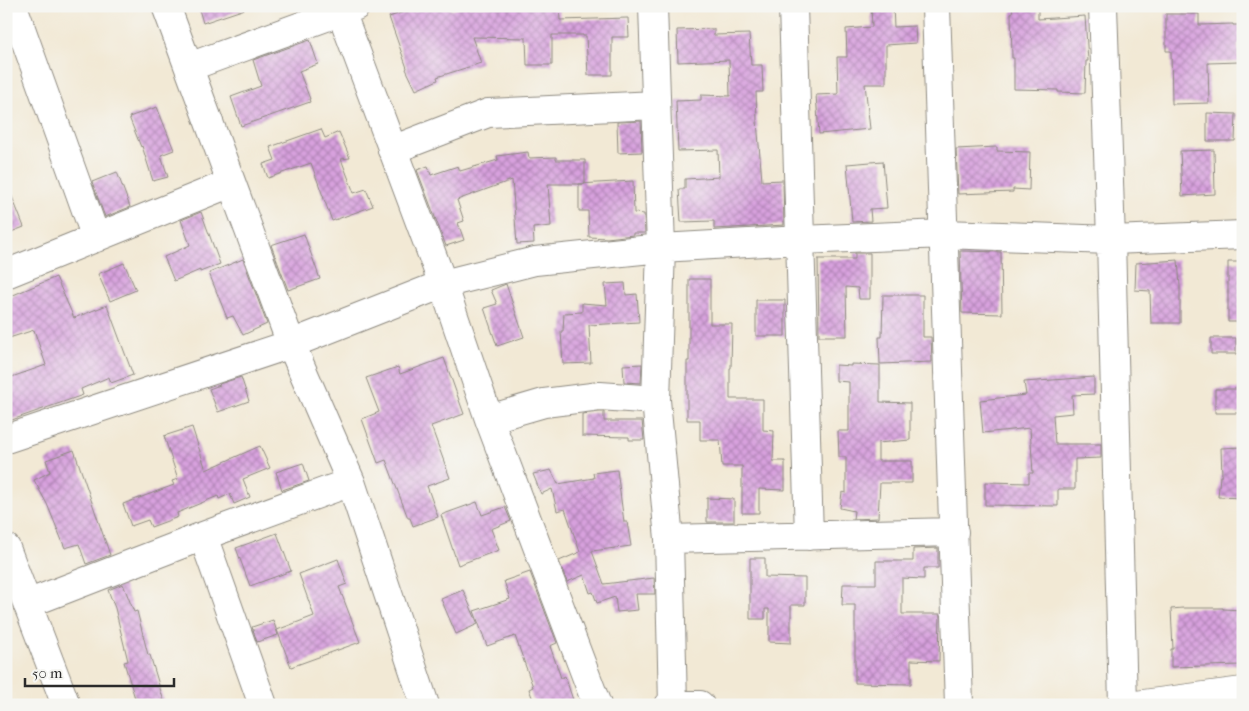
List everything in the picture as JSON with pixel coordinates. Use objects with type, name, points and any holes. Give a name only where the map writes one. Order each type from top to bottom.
[{"type":"street","points":[[13,6],[96,238]]},
{"type":"street","points":[[166,6],[290,344],[351,482],[424,705]]},
{"type":"street","points":[[653,6],[661,248],[656,400],[669,539],[673,705]]},
{"type":"street","points":[[793,6],[809,536]]},
{"type":"street","points":[[936,6],[959,705]]},
{"type":"street","points":[[1103,6],[1123,705]]},
{"type":"street","points":[[189,67],[345,8],[392,150],[443,284],[489,419],[597,705]]},
{"type":"street","points":[[392,150],[488,113],[656,105]]},
{"type":"street","points":[[6,274],[231,183]]},
{"type":"street","points":[[6,440],[290,344],[443,284],[535,261],[661,248],[944,234],[1111,240],[1243,235]]},
{"type":"street","points":[[489,419],[544,403],[600,396],[656,400]]},
{"type":"street","points":[[27,604],[203,536],[351,482]]},
{"type":"street","points":[[669,539],[954,532]]},
{"type":"street","points":[[203,536],[263,705]]},
{"type":"street","points":[[6,548],[66,705]]},
{"type":"street","points":[[1136,705],[1243,691]]},
{"type":"street","points":[[669,705],[700,705]]},
{"type":"building","points":[[198,6],[244,6],[245,9],[203,23]]},
{"type":"building","points":[[422,6],[450,6],[451,10],[466,6],[559,6],[560,20],[628,18],[629,37],[612,37],[612,75],[588,75],[586,36],[583,35],[552,35],[552,65],[527,65],[526,38],[472,37],[481,63],[437,77],[438,80],[416,90],[406,69],[389,17]]},
{"type":"building","points":[[871,6],[893,6],[894,27],[915,26],[916,43],[886,45],[886,84],[865,84],[870,129],[819,134],[816,95],[838,94],[837,57],[847,57],[846,29],[872,27]]},
{"type":"building","points":[[1013,6],[1038,6],[1038,19],[1085,16],[1088,61],[1086,61],[1085,93],[1014,89],[1011,13]]},
{"type":"building","points":[[1166,14],[1199,14],[1199,25],[1243,25],[1243,45],[1238,45],[1239,62],[1208,63],[1209,103],[1172,104],[1171,51],[1166,51]]},
{"type":"building","points":[[714,29],[714,35],[749,34],[751,65],[762,65],[763,92],[756,92],[762,181],[783,180],[784,225],[714,229],[714,221],[681,222],[679,189],[685,189],[685,179],[719,177],[718,150],[678,151],[676,101],[701,100],[701,95],[730,96],[729,60],[678,62],[677,30]]},
{"type":"building","points":[[310,40],[318,64],[299,71],[310,102],[241,126],[231,97],[261,86],[253,60]]},
{"type":"building","points":[[157,107],[174,150],[161,155],[168,177],[153,181],[142,146],[129,117]]},
{"type":"building","points":[[1207,113],[1236,114],[1235,141],[1207,141]]},
{"type":"building","points":[[641,121],[642,152],[618,153],[617,122]]},
{"type":"building","points":[[321,129],[325,138],[339,132],[350,158],[341,159],[354,193],[366,189],[373,206],[332,221],[311,163],[268,178],[263,164],[275,160],[270,147]]},
{"type":"building","points":[[997,147],[997,151],[1030,152],[1029,190],[1013,189],[1013,192],[958,194],[956,149]]},
{"type":"building","points":[[1214,150],[1215,194],[1182,196],[1180,151]]},
{"type":"building","points":[[528,152],[529,158],[556,157],[556,160],[585,160],[585,184],[548,184],[551,226],[533,228],[534,243],[517,244],[512,180],[457,200],[464,221],[458,223],[464,240],[446,246],[417,170],[428,166],[431,175],[458,166],[460,171],[498,160],[497,156]]},
{"type":"building","points":[[883,161],[887,208],[870,209],[871,221],[852,222],[847,164]]},
{"type":"building","points":[[117,172],[130,207],[105,217],[92,182]]},
{"type":"building","points":[[633,181],[634,213],[644,214],[645,233],[633,233],[633,235],[607,238],[589,237],[588,211],[579,211],[579,184]]},
{"type":"building","points":[[6,185],[24,227],[6,234]]},
{"type":"building","points":[[201,212],[220,264],[174,281],[164,257],[190,245],[181,220]]},
{"type":"building","points":[[304,234],[320,279],[288,290],[271,245]]},
{"type":"building","points":[[960,251],[1001,252],[1002,314],[962,313]]},
{"type":"building","points":[[855,253],[870,253],[870,299],[859,299],[858,288],[846,287],[847,336],[819,336],[818,259],[855,259]]},
{"type":"building","points":[[243,259],[267,324],[243,335],[233,316],[227,318],[209,273]]},
{"type":"building","points":[[1178,260],[1180,323],[1151,323],[1150,291],[1135,290],[1136,263]]},
{"type":"building","points":[[1228,262],[1243,262],[1243,322],[1228,322]]},
{"type":"building","points":[[124,263],[136,290],[110,301],[98,274]]},
{"type":"building","points":[[56,277],[74,318],[107,305],[133,375],[111,383],[109,377],[81,389],[83,395],[6,422],[6,379],[46,365],[34,330],[6,339],[6,298]]},
{"type":"building","points":[[689,279],[710,279],[710,324],[732,324],[730,399],[763,399],[763,430],[774,431],[773,461],[785,461],[785,490],[759,489],[759,513],[742,513],[742,466],[722,466],[720,440],[700,440],[700,420],[687,420]]},
{"type":"building","points":[[625,283],[626,295],[637,294],[639,322],[589,325],[591,363],[563,364],[561,331],[563,331],[564,313],[582,312],[582,303],[607,305],[605,284]]},
{"type":"building","points":[[506,284],[524,337],[497,346],[484,308],[497,304],[491,290]]},
{"type":"building","points":[[883,295],[923,295],[923,337],[931,337],[932,362],[880,364],[879,337],[882,337]]},
{"type":"building","points":[[756,300],[785,300],[785,336],[756,336]]},
{"type":"building","points":[[1211,338],[1236,338],[1236,354],[1211,354]]},
{"type":"building","points":[[444,358],[464,414],[431,426],[450,478],[427,486],[438,517],[413,526],[410,518],[408,518],[386,460],[378,463],[362,419],[379,412],[366,378],[398,367],[400,374]]},
{"type":"building","points":[[642,364],[641,383],[624,382],[623,365]]},
{"type":"building","points":[[851,364],[880,365],[880,402],[910,403],[910,440],[878,443],[878,461],[912,461],[912,483],[880,483],[878,518],[853,519],[854,511],[840,508],[842,492],[846,493],[846,457],[839,457],[838,431],[849,431],[849,382],[836,381],[836,365],[851,366]]},
{"type":"building","points":[[241,377],[249,401],[218,412],[209,389]]},
{"type":"building","points":[[1094,377],[1094,394],[1072,395],[1073,413],[1053,415],[1055,444],[1101,444],[1101,458],[1075,459],[1075,489],[1058,489],[1058,506],[985,505],[985,482],[1029,483],[1029,473],[1033,473],[1030,428],[983,433],[980,400],[1026,395],[1024,382]]},
{"type":"building","points":[[1215,389],[1243,389],[1243,413],[1215,413]]},
{"type":"building","points":[[604,412],[604,421],[642,421],[644,440],[629,440],[629,437],[582,436],[582,414]]},
{"type":"building","points":[[192,427],[206,470],[260,446],[270,468],[243,479],[250,497],[234,504],[230,494],[219,499],[218,496],[177,513],[178,517],[151,527],[148,520],[131,526],[123,504],[174,485],[172,481],[178,479],[164,436]]},
{"type":"building","points":[[1243,447],[1243,498],[1218,497],[1220,476],[1222,476],[1221,448]]},
{"type":"building","points":[[74,450],[110,555],[86,564],[79,544],[65,548],[47,504],[34,480],[50,472],[46,460]]},
{"type":"building","points":[[303,463],[309,481],[282,490],[276,472]]},
{"type":"building","points":[[551,470],[558,484],[594,478],[593,473],[617,470],[624,522],[627,522],[631,546],[592,551],[604,584],[654,578],[655,594],[636,594],[638,610],[617,612],[615,597],[597,603],[593,592],[590,593],[584,575],[567,582],[559,561],[580,552],[565,509],[557,511],[552,489],[541,494],[533,474]]},
{"type":"building","points":[[707,498],[734,499],[734,522],[707,522]]},
{"type":"building","points":[[477,502],[482,515],[505,507],[511,521],[491,529],[499,550],[458,565],[441,515]]},
{"type":"building","points":[[277,533],[291,571],[250,586],[236,548]]},
{"type":"building","points":[[938,548],[938,568],[924,568],[924,579],[902,578],[902,614],[940,614],[939,661],[911,660],[911,684],[855,683],[855,605],[842,605],[843,584],[876,584],[876,561],[913,561],[913,549]]},
{"type":"building","points":[[750,558],[765,558],[765,577],[805,578],[805,605],[791,605],[791,643],[769,642],[769,609],[765,609],[765,619],[750,619]]},
{"type":"building","points":[[338,559],[347,584],[339,587],[360,642],[291,667],[277,630],[314,616],[299,574]]},
{"type":"building","points":[[530,572],[557,643],[550,646],[561,678],[565,676],[573,700],[560,705],[535,705],[529,689],[533,687],[515,636],[487,646],[474,611],[510,599],[504,581]]},
{"type":"building","points":[[123,584],[134,612],[137,611],[148,655],[150,655],[165,705],[137,705],[124,662],[128,661],[115,608],[108,590]]},
{"type":"building","points":[[463,590],[478,624],[456,634],[441,599]]},
{"type":"building","points":[[1171,609],[1242,610],[1241,665],[1171,667],[1171,649],[1173,649]]},
{"type":"building","points":[[273,620],[278,635],[257,642],[252,627]]}]
